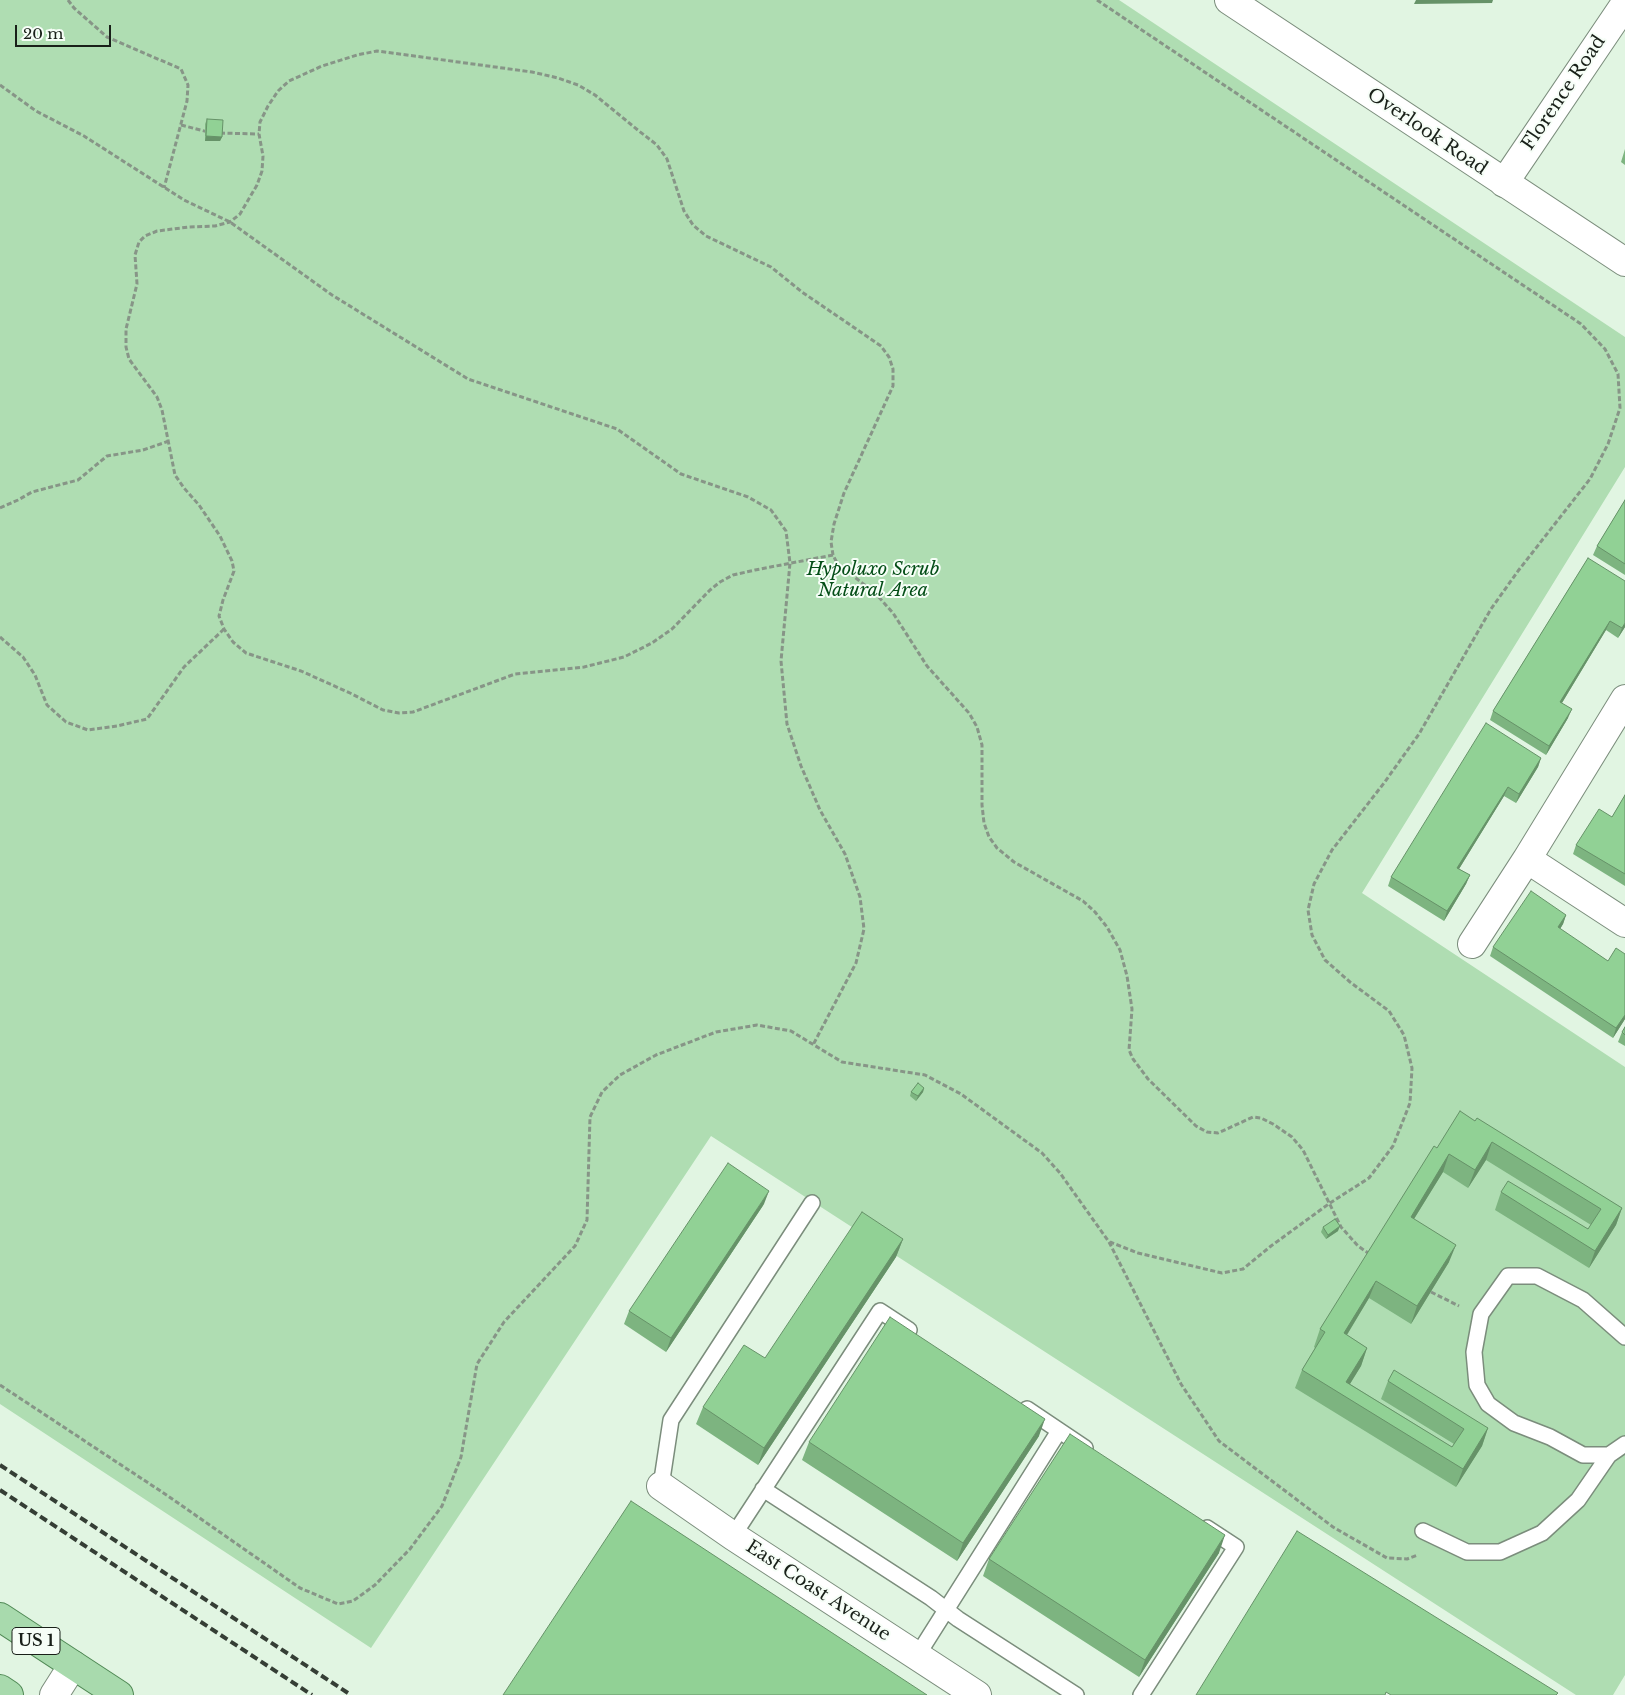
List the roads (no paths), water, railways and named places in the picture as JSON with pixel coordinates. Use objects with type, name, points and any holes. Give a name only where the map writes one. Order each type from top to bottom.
[{"type":"main road","name":"US 1","points":[[0,1617],[119,1695]]},
{"type":"main road","points":[[0,1689],[9,1695]]},
{"type":"street","name":"Overlook Road","points":[[1229,0],[1625,262]]},
{"type":"street","name":"Florence Road","points":[[1504,183],[1625,4]]},
{"type":"street","points":[[1472,944],[1527,859],[1625,699]]},
{"type":"street","points":[[1527,859],[1625,923]]},
{"type":"street","name":"East Coast Avenue","points":[[661,1486],[733,1536],[977,1695]]},
{"type":"street","points":[[54,1695],[73,1664]]},
{"type":"lane","points":[[661,1486],[671,1420],[812,1203]]},
{"type":"lane","points":[[1609,1455],[1583,1454],[1550,1437],[1514,1423],[1488,1404],[1477,1384],[1474,1352],[1481,1314],[1508,1276],[1537,1276],[1583,1300],[1625,1337]]},
{"type":"lane","points":[[733,1536],[880,1311],[921,1338]]},
{"type":"lane","points":[[1018,1404],[1100,1457]]},
{"type":"lane","points":[[917,1656],[1059,1431]]},
{"type":"lane","points":[[1423,1531],[1467,1552],[1500,1552],[1542,1533],[1578,1500],[1609,1455],[1625,1444]]},
{"type":"lane","points":[[763,1489],[1076,1695]]},
{"type":"lane","points":[[1141,1695],[1236,1547],[1196,1521]]},
{"type":"railway","points":[[0,1465],[351,1695]]},
{"type":"railway","points":[[0,1490],[312,1695]]},
{"type":"park label","name":"Hypoluxo Scrub Natural Area","points":[[873,580]]}]
